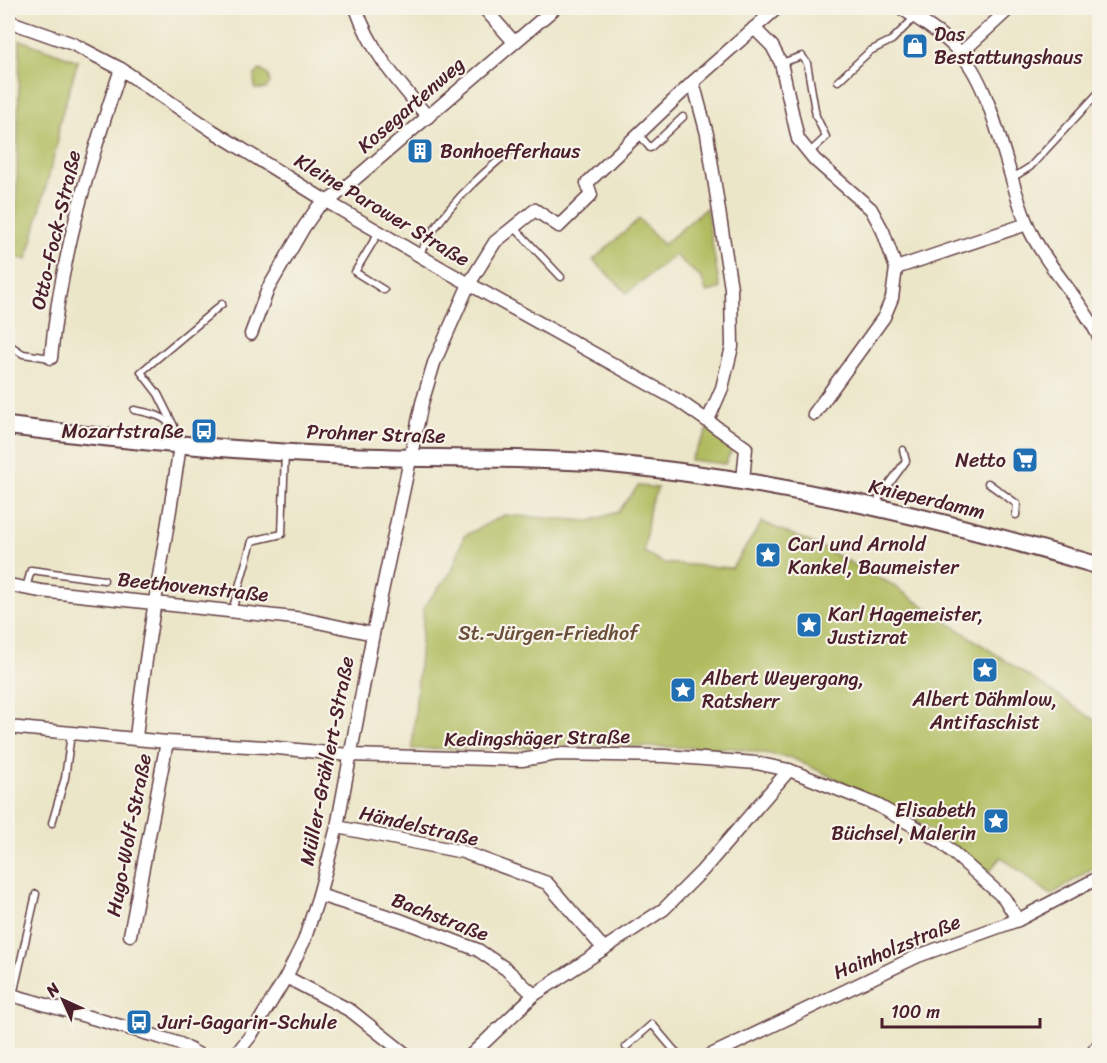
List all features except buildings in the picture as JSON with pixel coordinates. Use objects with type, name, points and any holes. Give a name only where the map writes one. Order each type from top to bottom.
[{"type":"main road","name":"Prohner Straße","points":[[8,426],[180,445],[285,452],[598,463],[743,480]]},
{"type":"main road","name":"Knieperdamm","points":[[743,480],[981,534],[1100,566]]},
{"type":"street","points":[[356,8],[364,31],[379,59],[428,117]]},
{"type":"street","points":[[484,8],[514,42]]},
{"type":"street","name":"Kosegartenweg","points":[[251,334],[268,289],[318,207],[428,117],[555,8]]},
{"type":"street","points":[[638,133],[777,8]]},
{"type":"street","points":[[901,8],[961,53],[978,78],[1012,178],[1045,258],[1082,308],[1100,339]]},
{"type":"street","points":[[961,53],[1010,8]]},
{"type":"street","name":"Kleine Parower Straße","points":[[8,21],[73,44],[121,69],[213,131],[326,201],[708,420],[746,448],[743,480]]},
{"type":"street","points":[[754,28],[772,46],[781,63],[796,133],[809,153],[871,209],[883,231],[896,268],[892,298],[884,317],[814,414]]},
{"type":"street","name":"Otto-Fock-Straße","points":[[51,357],[55,316],[70,240],[96,146],[121,69]]},
{"type":"street","points":[[693,82],[707,134],[731,288],[732,347],[722,388],[708,420]]},
{"type":"street","name":"Müller-Grählert-Straße","points":[[235,1056],[251,1035],[286,977],[304,941],[320,895],[337,827],[373,634],[422,404],[434,363],[469,284],[495,242],[535,210],[560,226],[591,195],[587,183],[638,133]]},
{"type":"street","points":[[896,268],[1032,227]]},
{"type":"street","points":[[136,738],[143,665],[156,603],[180,445]]},
{"type":"street","name":"Beethovenstraße","points":[[8,585],[304,619],[373,634]]},
{"type":"street","name":"Kedingshäger Straße","points":[[8,727],[167,742],[267,747],[349,755],[522,760],[557,754],[665,756],[756,763],[789,770],[877,805],[940,842],[1004,898],[1018,920]]},
{"type":"street","name":"Hugo-Wolf-Straße","points":[[130,935],[167,742]]},
{"type":"street","points":[[470,1056],[534,995],[664,909],[702,872],[789,770]]},
{"type":"street","name":"Händelstraße","points":[[337,827],[463,852],[547,883],[604,949]]},
{"type":"street","name":"Hainholzstraße","points":[[709,1056],[918,956],[1018,920],[1100,877]]},
{"type":"street","name":"Bachstraße","points":[[320,895],[400,920],[478,950],[506,969],[534,995]]},
{"type":"street","points":[[286,977],[351,1011],[408,1056]]},
{"type":"street","points":[[10,994],[159,1037],[180,1044],[201,1056]]},
{"type":"street","points":[[1090,1056],[1100,1043]]},
{"type":"lane","points":[[838,81],[870,51],[892,40],[915,17]]},
{"type":"lane","points":[[781,63],[802,56],[807,63],[816,116],[826,137],[809,153]]},
{"type":"lane","points":[[1012,178],[1030,167],[1100,91]]},
{"type":"lane","points":[[638,133],[650,148],[683,117]]},
{"type":"lane","points":[[419,255],[428,236],[441,219],[468,189],[515,147]]},
{"type":"lane","points":[[514,226],[561,277]]},
{"type":"lane","points":[[378,232],[355,272],[384,290]]},
{"type":"lane","points":[[180,445],[174,426],[158,394],[141,372],[222,304]]},
{"type":"lane","name":"Otto-Fock-Straße","points":[[8,344],[23,354],[51,357]]},
{"type":"lane","points":[[134,410],[159,414],[174,426]]},
{"type":"lane","points":[[877,509],[879,498],[906,461],[903,450]]},
{"type":"lane","points":[[232,611],[252,542],[282,534],[285,452]]},
{"type":"lane","points":[[988,483],[1017,504],[1016,515]]},
{"type":"lane","points":[[26,588],[31,570],[104,580]]},
{"type":"lane","points":[[52,823],[65,778],[71,734]]},
{"type":"lane","points":[[10,994],[36,894]]},
{"type":"lane","points":[[626,1047],[652,1024],[679,1056]]},
{"type":"green space","points":[[20,40],[78,61],[59,124],[58,141],[27,260],[15,257]]},
{"type":"green space","points":[[260,70],[268,75],[270,82],[266,89],[255,89],[254,76]]},
{"type":"green space","points":[[706,208],[720,289],[706,292],[702,279],[675,255],[627,293],[593,260],[639,219],[663,245]]},
{"type":"green space","points":[[709,428],[730,445],[732,450],[725,464],[690,460]]},
{"type":"green space","name":"St.-Jürgen-Friedhof","points":[[638,486],[658,488],[650,505],[644,552],[663,563],[732,568],[762,522],[817,545],[889,583],[1099,723],[1099,864],[1051,895],[1001,857],[988,873],[943,837],[880,800],[792,758],[733,748],[589,746],[412,749],[424,606],[452,571],[464,536],[504,515],[590,521],[618,512]]},
{"type":"place","name":"Das Bestattungshaus","points":[[915,46]]},
{"type":"place","name":"Bonhoefferhaus","points":[[420,151]]},
{"type":"place","name":"Mozartstraße","points":[[204,431]]},
{"type":"place","name":"Netto","points":[[1025,460]]},
{"type":"place","name":"Carl und Arnold Kankel, Baumeister","points":[[768,555]]},
{"type":"place","name":"Karl Hagemeister, Justizrat","points":[[809,625]]},
{"type":"place","name":"Albert Dähmlow, Antifaschist","points":[[985,670]]},
{"type":"place","name":"Albert Weyergang, Ratsherr","points":[[683,690]]},
{"type":"place","name":"Elisabeth Büchsel, Malerin","points":[[996,821]]},
{"type":"place","name":"Juri-Gagarin-Schule","points":[[139,1022]]}]
